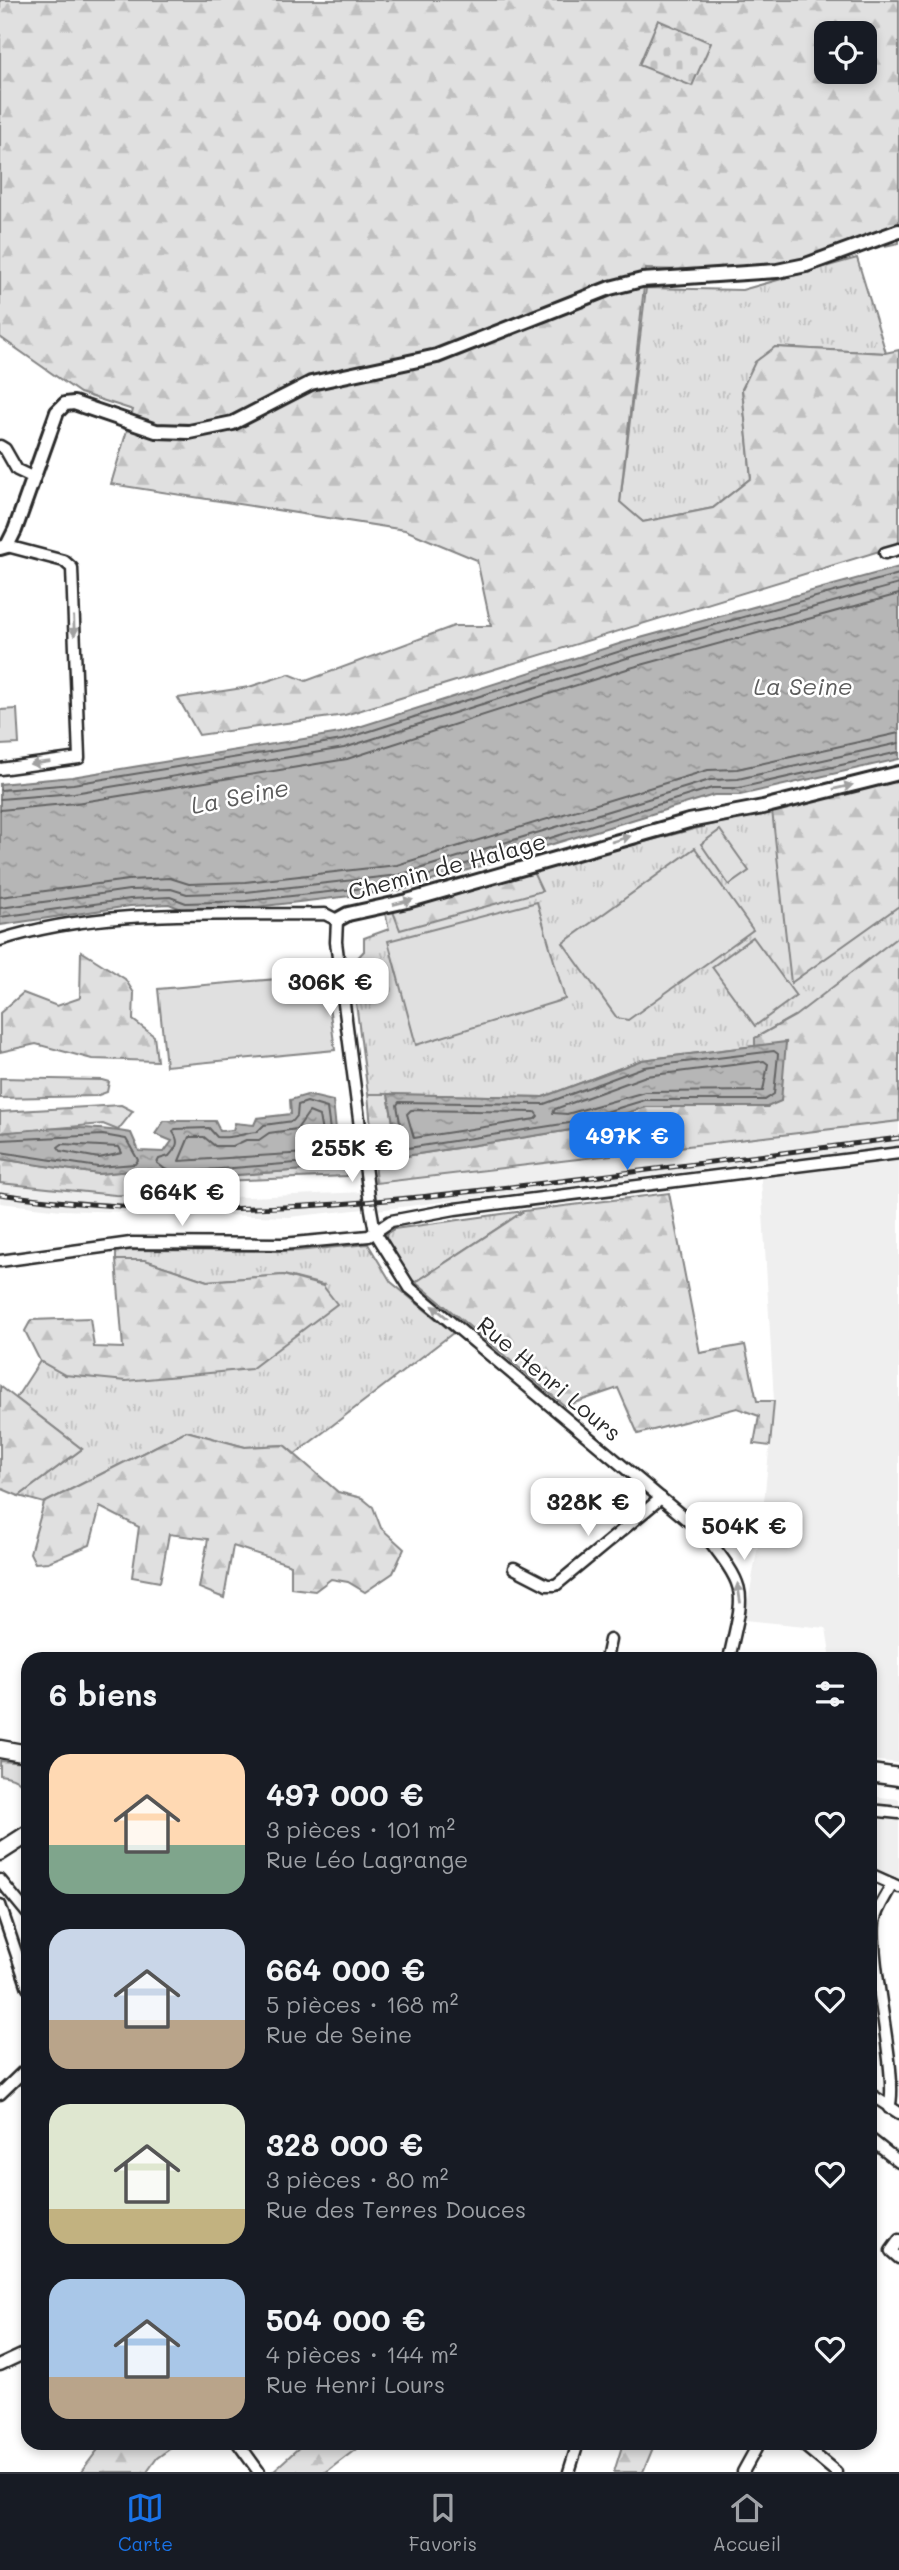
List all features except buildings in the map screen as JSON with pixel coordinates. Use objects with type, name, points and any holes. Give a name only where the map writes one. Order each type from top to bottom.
[{"type":"main road","points":[[0,1749],[21,1753]]},
{"type":"main road","points":[[877,1774],[899,1777]]},
{"type":"main road","points":[[0,1852],[21,1838]]},
{"type":"street","points":[[0,769],[79,758],[72,568],[64,561],[4,547],[34,478],[57,412],[65,404],[74,403],[156,431],[189,432],[233,423],[311,383],[437,356],[610,288],[642,280],[777,271],[806,265],[899,231]]},
{"type":"street","points":[[0,446],[5,449],[17,470],[34,478]]},
{"type":"street","points":[[886,553],[899,549]]},
{"type":"street","name":"Chemin de Halage","points":[[0,940],[27,931],[108,919],[325,914],[337,920],[348,914],[407,901],[689,821],[763,807],[899,773]]},
{"type":"street","points":[[337,920],[336,942],[375,1232]]},
{"type":"street","points":[[0,1261],[131,1243],[284,1244],[369,1236],[391,1221],[455,1209],[899,1153]]},
{"type":"street","name":"Rue Henri Lours","points":[[375,1232],[410,1288],[705,1535],[741,1587],[741,1603],[730,1652]]},
{"type":"street","points":[[514,1568],[547,1586],[556,1585],[661,1498]]},
{"type":"street","points":[[607,1652],[610,1640]]},
{"type":"street","points":[[877,1811],[899,1813]]},
{"type":"street","points":[[877,1877],[897,1885],[877,1916]]},
{"type":"street","points":[[0,1880],[21,1906]]},
{"type":"street","points":[[0,1905],[21,1967]]},
{"type":"street","points":[[877,1996],[894,2048],[894,2086],[889,2108]]},
{"type":"street","points":[[0,2094],[21,2074]]},
{"type":"street","points":[[877,2099],[899,2113]]},
{"type":"street","points":[[877,2145],[899,2162]]},
{"type":"street","points":[[899,2240],[891,2250],[899,2258]]},
{"type":"street","points":[[0,2365],[21,2355]]},
{"type":"street","points":[[243,2450],[259,2472]]},
{"type":"street","points":[[569,2472],[576,2450]]},
{"type":"street","points":[[743,2472],[755,2450]]},
{"type":"street","points":[[809,2450],[836,2472]]},
{"type":"shaded area","points":[[899,1121],[899,1763],[877,1761],[877,1652],[830,1652],[826,1628],[745,1620],[762,1522],[774,1401],[760,1162],[377,1210],[376,1183]]},
{"type":"shaded area","points":[[0,1183],[115,1195],[249,1197],[363,1192],[364,1209],[289,1217],[61,1210],[0,1203]]},
{"type":"shaded area","points":[[877,1797],[899,1799],[899,1878],[877,1869]]},
{"type":"green space","points":[[0,0],[899,0],[899,243],[804,263],[726,271],[646,269],[620,502],[643,522],[713,508],[751,478],[742,389],[755,362],[775,347],[885,353],[899,350],[899,545],[345,715],[199,735],[178,698],[249,687],[289,674],[306,681],[454,626],[491,626],[477,560],[405,530],[111,484],[133,410],[80,393],[0,337]]},
{"type":"green space","points":[[658,20],[711,43],[692,86],[639,65]]},
{"type":"green space","points":[[857,258],[886,353],[775,347],[742,389],[751,478],[713,508],[643,522],[620,503],[646,288],[742,290]]},
{"type":"green space","points":[[17,709],[19,744],[0,745],[0,710]]},
{"type":"green space","points":[[899,781],[899,1087],[794,1016],[755,1038],[755,1046],[642,1060],[543,1097],[368,1094],[351,965],[364,951],[364,938],[389,929],[384,910],[694,829]]},
{"type":"green space","points":[[899,781],[899,906],[791,983],[772,810]]},
{"type":"green space","points":[[720,830],[749,871],[729,885],[701,844]]},
{"type":"green space","points":[[695,848],[753,930],[628,1020],[617,1018],[563,943]]},
{"type":"green space","points":[[533,872],[542,891],[400,930],[392,909]]},
{"type":"green space","points":[[537,902],[565,999],[416,1045],[388,941]]},
{"type":"green space","points":[[899,936],[899,1121],[376,1183],[368,1094],[388,1094],[399,1157],[571,1130],[646,1107],[767,1107],[786,1043],[755,1046],[755,1038],[795,1016]]},
{"type":"green space","points":[[753,937],[796,996],[755,1026],[712,967]]},
{"type":"green space","points":[[81,951],[125,979],[134,993],[133,1020],[154,1036],[157,1061],[92,1059],[36,1044],[0,1052],[0,1013],[23,993],[57,1006],[80,998]]},
{"type":"green space","points":[[325,975],[335,1050],[166,1066],[158,989]]},
{"type":"green space","points":[[0,1078],[109,1082],[107,1092],[96,1096],[0,1098]]},
{"type":"green space","points":[[121,1105],[133,1111],[118,1130],[103,1124],[0,1133],[0,1112]]},
{"type":"green space","points":[[0,1159],[98,1174],[152,1169],[168,1180],[346,1167],[346,1176],[168,1183],[166,1196],[115,1195],[0,1183]]},
{"type":"green space","points":[[669,1193],[700,1353],[745,1345],[757,1401],[774,1401],[770,1446],[754,1444],[759,1416],[737,1408],[638,1434],[618,1388],[565,1406],[416,1282],[524,1211]]},
{"type":"green space","points":[[524,1211],[416,1282],[410,1280],[387,1243],[386,1234],[394,1229]]},
{"type":"green space","points":[[368,1244],[391,1282],[453,1333],[295,1454],[284,1445],[245,1447],[186,1431],[44,1503],[19,1496],[82,1449],[16,1398],[40,1361],[65,1375],[323,1285],[284,1275],[207,1281],[145,1260],[116,1260],[116,1250],[296,1251]]},
{"type":"green space","points":[[116,1260],[145,1260],[207,1281],[283,1275],[323,1286],[337,1304],[251,1369],[126,1381],[65,1375],[40,1361],[25,1331],[31,1320],[90,1318],[94,1347],[123,1348]]},
{"type":"green space","points":[[0,1386],[82,1449],[19,1496],[0,1488]]},
{"type":"green space","points":[[186,1431],[245,1447],[284,1445],[338,1492],[362,1498],[373,1507],[381,1528],[404,1549],[393,1573],[365,1592],[348,1582],[331,1579],[315,1591],[291,1588],[291,1565],[233,1546],[224,1598],[199,1588],[208,1539],[169,1534],[160,1582],[132,1577],[139,1527],[100,1507],[90,1545],[48,1562],[35,1563],[30,1553],[44,1503]]},
{"type":"green space","points":[[0,1761],[21,1762],[21,1784],[10,1777],[0,1775]]},
{"type":"green space","points":[[98,2450],[168,2450],[157,2458],[147,2472],[81,2472]]},
{"type":"green space","points":[[296,2450],[355,2450],[326,2472],[272,2472]]},
{"type":"green space","points":[[621,2450],[652,2450],[643,2472],[614,2472]]},
{"type":"water","name":"La Seine","points":[[899,567],[899,759],[740,795],[714,795],[402,890],[247,908],[184,910],[169,904],[130,906],[0,925],[0,784],[72,777],[340,733],[622,643]]},
{"type":"water","points":[[786,1042],[781,1101],[767,1107],[646,1107],[571,1130],[399,1157],[388,1094],[543,1097],[642,1060]]},
{"type":"water","points":[[307,1095],[333,1101],[336,1129],[346,1167],[167,1180],[152,1169],[98,1174],[0,1159],[0,1133],[49,1129],[82,1128],[131,1133],[139,1151],[164,1152],[172,1141],[155,1134],[164,1121],[215,1121],[220,1131],[233,1130],[235,1123],[254,1125],[257,1118],[291,1114],[290,1100]]},
{"type":"railway","points":[[0,1194],[73,1203],[215,1209],[355,1203],[496,1189],[899,1138]]}]
